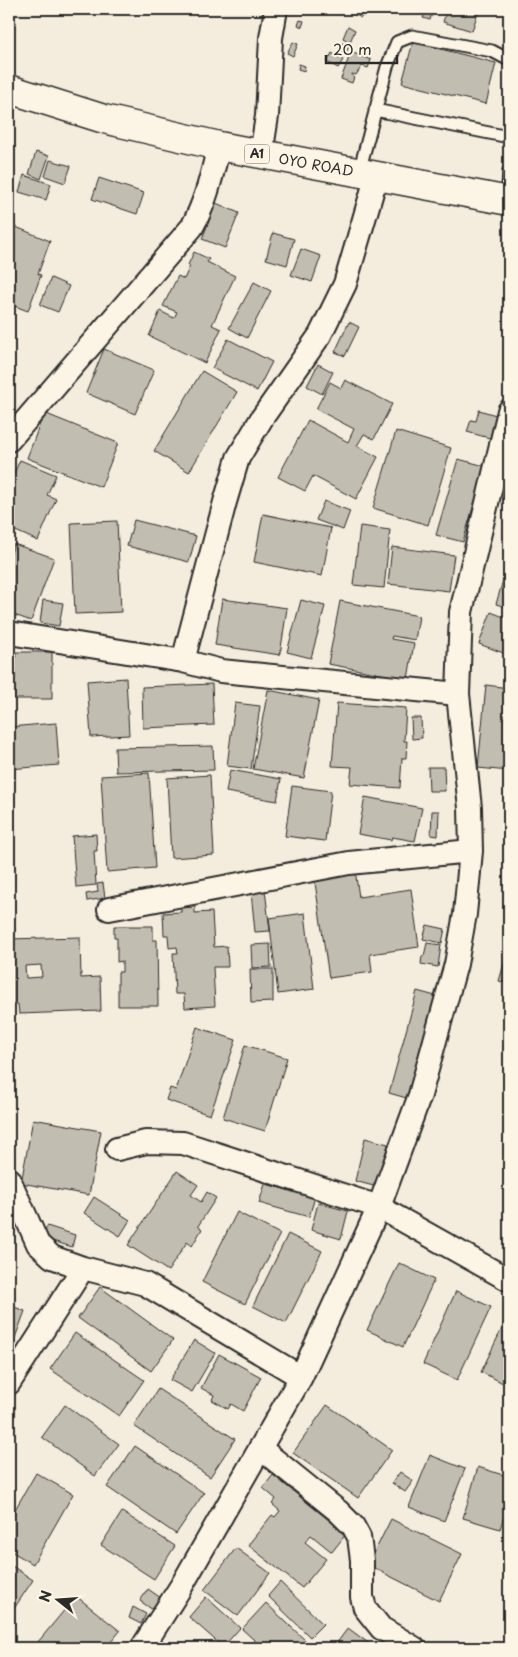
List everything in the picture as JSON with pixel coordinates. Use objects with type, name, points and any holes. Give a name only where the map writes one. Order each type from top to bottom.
[{"type":"highway","name":"OYO ROAD","points":[[9,89],[104,119],[219,146],[508,201]]},
{"type":"street","points":[[261,154],[267,116],[271,38],[276,9]]},
{"type":"street","points":[[9,440],[192,228],[200,214],[208,191],[219,146]]},
{"type":"street","points":[[183,661],[238,458],[262,418],[320,335],[345,284],[368,174]]},
{"type":"street","points":[[142,1648],[182,1585],[301,1377],[379,1206],[420,1095],[456,964],[465,914],[471,851],[470,808],[458,694],[461,612],[509,410]]},
{"type":"street","points":[[9,633],[183,661],[221,671],[458,694]]},
{"type":"street","points":[[109,909],[350,863],[471,851]]},
{"type":"street","points":[[117,1149],[146,1142],[183,1143],[379,1206],[509,1280]]},
{"type":"street","points":[[9,1179],[38,1244],[52,1257],[83,1268],[145,1284],[301,1377]]},
{"type":"street","points":[[9,1383],[83,1268]]},
{"type":"street","points":[[260,1448],[338,1511],[353,1526],[359,1536],[362,1560],[362,1597],[365,1608],[381,1628],[414,1648]]},
{"type":"lane","points":[[368,174],[375,110],[387,67],[397,42],[412,36],[492,51],[509,60]]},
{"type":"lane","points":[[375,110],[509,137]]},
{"type":"lane","points":[[508,201],[509,171]]},
{"type":"building","points":[[353,9],[366,9],[361,18],[351,12]]},
{"type":"building","points":[[447,9],[479,9],[472,31],[443,22]]},
{"type":"building","points":[[426,11],[432,13],[430,20],[423,18]]},
{"type":"building","points":[[300,20],[304,21],[302,27],[298,25]]},
{"type":"building","points":[[348,26],[355,30],[350,42],[343,38]]},
{"type":"building","points":[[293,42],[298,44],[293,56],[287,53]]},
{"type":"building","points":[[413,42],[496,63],[486,104],[402,83]]},
{"type":"building","points":[[342,43],[349,46],[346,53],[339,50]]},
{"type":"building","points":[[351,52],[371,60],[368,68],[362,66],[356,75],[352,74],[354,77],[352,83],[341,79]]},
{"type":"building","points":[[332,53],[343,60],[338,68],[327,62]]},
{"type":"building","points":[[299,64],[305,66],[304,71],[298,69]]},
{"type":"building","points":[[36,152],[49,156],[41,179],[29,174]]},
{"type":"building","points":[[50,160],[71,166],[65,183],[45,176]]},
{"type":"building","points":[[24,175],[51,184],[46,200],[19,192]]},
{"type":"building","points":[[99,178],[144,193],[137,214],[92,199]]},
{"type":"building","points":[[216,203],[239,213],[225,248],[202,239]]},
{"type":"building","points":[[11,225],[50,241],[38,274],[41,275],[28,311],[9,304],[9,231]]},
{"type":"building","points":[[273,233],[294,239],[287,265],[266,259]]},
{"type":"building","points":[[301,249],[321,256],[312,282],[291,275]]},
{"type":"building","points":[[194,252],[209,259],[207,262],[235,276],[212,325],[221,329],[205,363],[149,336],[160,311],[174,318],[177,312],[163,306],[178,276],[184,279]]},
{"type":"building","points":[[51,278],[69,286],[58,312],[40,305]]},
{"type":"building","points":[[254,282],[271,291],[247,338],[229,328]]},
{"type":"building","points":[[349,322],[359,327],[345,356],[335,352]]},
{"type":"building","points":[[228,339],[272,362],[257,391],[212,368]]},
{"type":"building","points":[[104,349],[154,370],[135,414],[86,393]]},
{"type":"building","points":[[318,364],[333,372],[322,394],[307,386]]},
{"type":"building","points":[[202,371],[237,392],[189,472],[154,451]]},
{"type":"building","points":[[345,380],[392,404],[374,439],[364,434],[357,446],[378,457],[356,499],[313,476],[305,491],[278,477],[308,420],[348,442],[354,429],[316,409],[330,382],[341,388]]},
{"type":"building","points":[[479,410],[496,415],[492,430],[496,431],[493,439],[467,432],[471,420],[476,421]]},
{"type":"building","points":[[44,413],[118,443],[101,487],[27,458]]},
{"type":"building","points":[[396,431],[451,448],[428,525],[373,508]]},
{"type":"building","points":[[458,459],[485,466],[463,542],[436,535]]},
{"type":"building","points":[[20,460],[56,475],[47,495],[56,499],[38,541],[9,528],[9,492],[12,493],[16,484],[10,482]]},
{"type":"building","points":[[324,501],[350,511],[343,530],[316,520]]},
{"type":"building","points":[[509,504],[509,544],[507,514]]},
{"type":"building","points":[[263,514],[331,528],[322,576],[254,562]]},
{"type":"building","points":[[134,520],[196,536],[189,562],[127,546]]},
{"type":"building","points":[[117,521],[121,612],[75,614],[71,523]]},
{"type":"building","points":[[360,526],[390,530],[384,588],[353,585]]},
{"type":"building","points":[[14,544],[54,558],[31,621],[9,613],[9,559]]},
{"type":"building","points":[[392,547],[454,555],[449,591],[388,584]]},
{"type":"building","points":[[509,560],[509,608],[496,604]]},
{"type":"building","points":[[222,599],[287,608],[280,655],[215,645]]},
{"type":"building","points":[[43,600],[63,603],[59,626],[40,623]]},
{"type":"building","points":[[301,600],[325,606],[311,658],[287,652]]},
{"type":"building","points":[[340,601],[419,616],[415,640],[392,636],[391,639],[414,643],[408,679],[328,664]]},
{"type":"building","points":[[491,612],[509,619],[509,655],[479,644]]},
{"type":"building","points":[[16,652],[52,652],[52,699],[9,699],[9,657],[16,657]]},
{"type":"building","points":[[126,678],[129,735],[91,737],[87,681]]},
{"type":"building","points":[[212,684],[214,725],[143,728],[142,687]]},
{"type":"building","points":[[486,685],[509,688],[509,771],[478,768]]},
{"type":"building","points":[[268,690],[319,700],[304,778],[253,769]]},
{"type":"building","points":[[235,703],[260,706],[251,769],[227,766]]},
{"type":"building","points":[[337,703],[406,708],[404,741],[407,741],[406,758],[402,758],[400,788],[350,784],[352,767],[332,766]]},
{"type":"building","points":[[411,718],[421,718],[422,738],[412,739]]},
{"type":"building","points":[[56,723],[59,765],[9,769],[9,727]]},
{"type":"building","points":[[213,746],[214,770],[116,772],[115,748]]},
{"type":"building","points":[[428,767],[444,767],[445,791],[429,791]]},
{"type":"building","points":[[230,770],[281,779],[277,801],[226,792]]},
{"type":"building","points":[[149,773],[155,868],[107,872],[101,776]]},
{"type":"building","points":[[210,775],[214,855],[171,858],[167,778]]},
{"type":"building","points":[[292,786],[331,791],[325,841],[285,836]]},
{"type":"building","points":[[365,797],[422,808],[415,841],[392,837],[391,840],[358,834]]},
{"type":"building","points":[[432,811],[439,811],[438,836],[431,835]]},
{"type":"building","points":[[96,834],[97,851],[94,851],[96,885],[76,887],[72,836]]},
{"type":"building","points":[[355,870],[359,897],[411,889],[419,947],[370,954],[372,972],[329,978],[314,876]]},
{"type":"building","points":[[103,883],[105,898],[87,901],[86,894],[98,892],[97,884]]},
{"type":"building","points":[[265,890],[270,931],[255,932],[251,892]]},
{"type":"building","points":[[195,907],[195,913],[212,912],[214,947],[227,946],[228,967],[213,967],[215,1006],[185,1008],[184,994],[175,994],[173,953],[178,953],[177,947],[169,948],[168,935],[164,935],[163,913],[181,912],[181,908]]},
{"type":"building","points":[[305,913],[314,989],[278,994],[269,918]]},
{"type":"building","points":[[427,925],[445,929],[442,943],[423,939]]},
{"type":"building","points":[[114,926],[153,926],[153,940],[157,940],[158,1006],[118,1006],[118,972],[122,972],[122,961],[117,962],[117,938],[114,938]]},
{"type":"building","points":[[80,937],[81,978],[100,977],[101,1011],[19,1014],[18,1004],[9,1005],[9,939]],"holes":[[[41,965],[42,977],[26,978],[25,966]]]},
{"type":"building","points":[[427,943],[441,945],[438,967],[421,964]]},
{"type":"building","points":[[270,944],[271,967],[252,968],[251,945]]},
{"type":"building","points":[[509,947],[509,984],[499,981]]},
{"type":"building","points":[[250,969],[273,969],[273,1002],[251,1003]]},
{"type":"building","points":[[417,991],[439,997],[410,1099],[389,1093]]},
{"type":"building","points":[[197,1027],[236,1040],[210,1115],[166,1100],[170,1088],[176,1090]]},
{"type":"building","points":[[245,1045],[287,1058],[265,1131],[223,1118]]},
{"type":"building","points":[[33,1119],[101,1131],[89,1195],[21,1183]]},
{"type":"building","points":[[365,1138],[388,1144],[377,1187],[355,1181]]},
{"type":"building","points":[[177,1171],[198,1185],[191,1195],[201,1202],[207,1192],[216,1198],[198,1226],[202,1229],[192,1246],[187,1242],[168,1271],[128,1245]]},
{"type":"building","points":[[265,1184],[315,1197],[309,1217],[259,1203]]},
{"type":"building","points":[[94,1197],[130,1220],[120,1236],[84,1213]]},
{"type":"building","points":[[318,1203],[348,1211],[341,1239],[311,1230]]},
{"type":"building","points":[[237,1212],[280,1234],[245,1304],[202,1282]]},
{"type":"building","points":[[47,1226],[75,1235],[72,1247],[43,1238]]},
{"type":"building","points":[[288,1234],[322,1251],[286,1323],[253,1306]]},
{"type":"building","points":[[399,1263],[434,1280],[403,1347],[367,1330]]},
{"type":"building","points":[[100,1287],[173,1340],[151,1371],[78,1318]]},
{"type":"building","points":[[456,1291],[491,1307],[457,1380],[423,1364]]},
{"type":"building","points":[[9,1305],[25,1311],[12,1346],[9,1345]]},
{"type":"building","points":[[505,1322],[509,1324],[509,1386],[481,1372]]},
{"type":"building","points":[[75,1333],[144,1380],[119,1416],[50,1369]]},
{"type":"building","points":[[194,1340],[215,1353],[192,1392],[170,1380]]},
{"type":"building","points":[[219,1354],[261,1377],[243,1411],[231,1404],[228,1409],[212,1400],[214,1395],[201,1388]]},
{"type":"building","points":[[158,1389],[235,1439],[210,1477],[134,1426]]},
{"type":"building","points":[[65,1405],[119,1444],[95,1476],[42,1437]]},
{"type":"building","points":[[327,1405],[392,1450],[358,1498],[293,1453]]},
{"type":"building","points":[[135,1446],[204,1493],[176,1534],[107,1487]]},
{"type":"building","points":[[430,1455],[465,1469],[444,1521],[409,1507]]},
{"type":"building","points":[[478,1467],[509,1477],[509,1499],[500,1529],[463,1518]]},
{"type":"building","points":[[400,1472],[413,1481],[405,1492],[392,1483]]},
{"type":"building","points":[[36,1473],[73,1494],[33,1564],[9,1550],[9,1520]]},
{"type":"building","points":[[273,1475],[346,1534],[332,1552],[311,1535],[305,1542],[326,1559],[302,1588],[248,1545],[272,1515],[275,1517],[280,1511],[272,1504],[276,1499],[263,1488]]},
{"type":"building","points":[[122,1512],[175,1546],[154,1579],[101,1545]]},
{"type":"building","points":[[391,1519],[462,1554],[439,1601],[368,1565]]},
{"type":"building","points":[[236,1548],[270,1573],[238,1616],[204,1590]]},
{"type":"building","points":[[9,1564],[33,1580],[9,1616]]},
{"type":"building","points":[[280,1582],[323,1624],[310,1637],[268,1596]]},
{"type":"building","points":[[148,1589],[161,1598],[153,1610],[140,1601]]},
{"type":"building","points":[[76,1596],[120,1631],[106,1648],[33,1648]]},
{"type":"building","points":[[206,1597],[240,1628],[223,1647],[189,1617]]},
{"type":"building","points":[[266,1603],[306,1641],[299,1648],[263,1648],[242,1629]]},
{"type":"building","points":[[133,1607],[146,1614],[141,1624],[129,1618]]},
{"type":"building","points":[[348,1628],[375,1648],[333,1648]]}]
